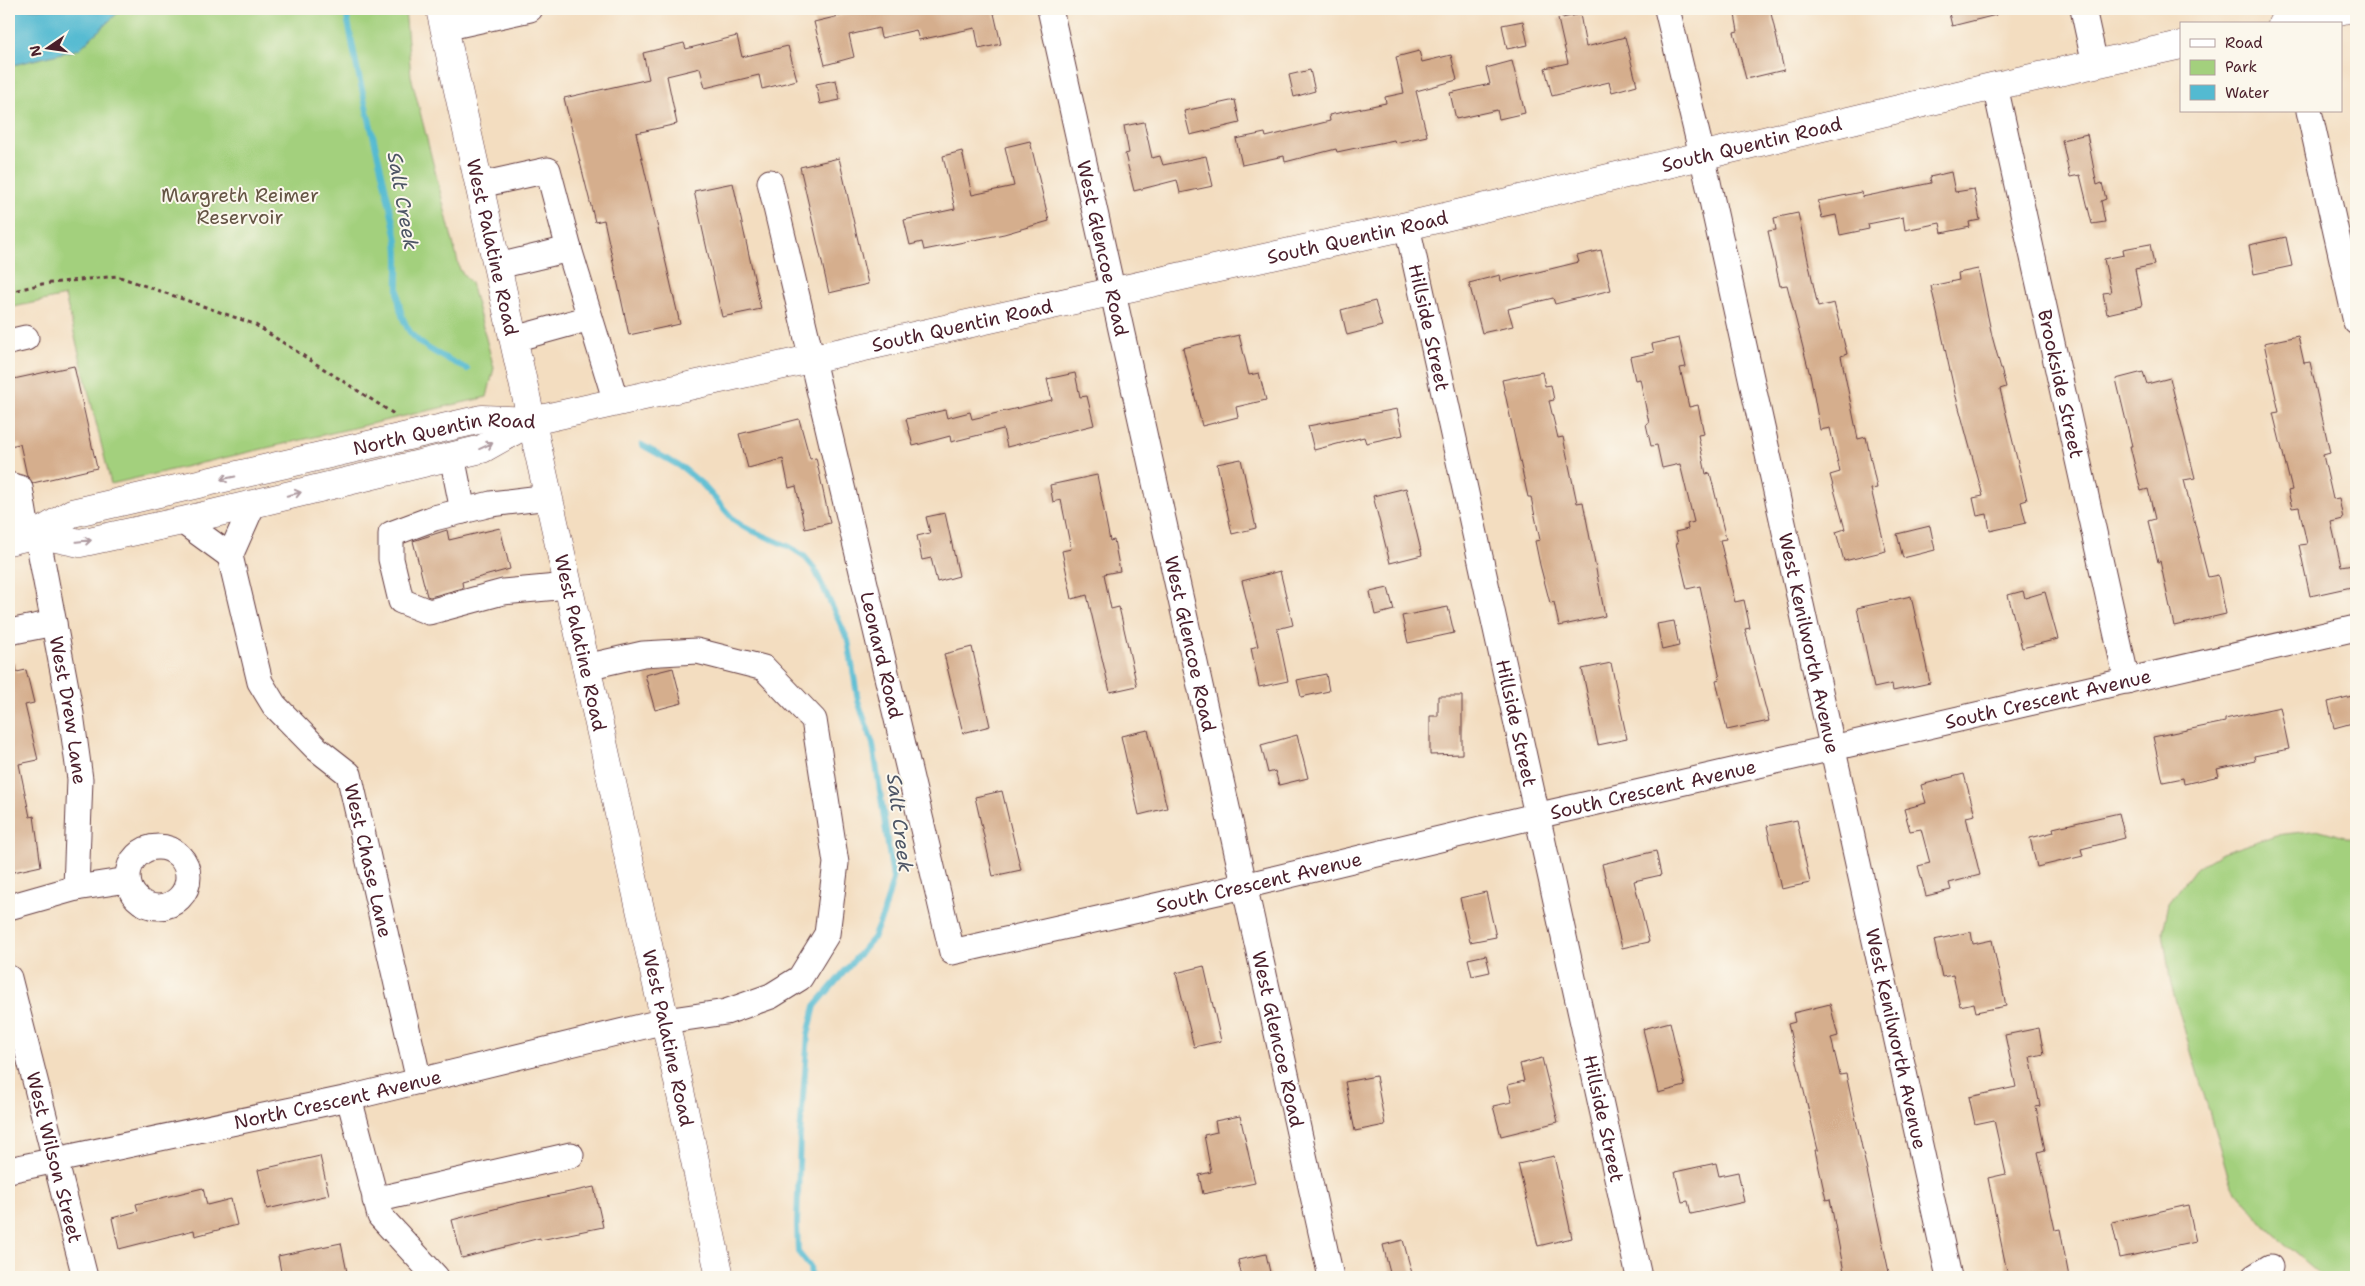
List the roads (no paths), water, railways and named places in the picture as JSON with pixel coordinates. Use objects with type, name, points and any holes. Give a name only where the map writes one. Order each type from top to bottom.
[{"type":"main road","points":[[2291,22],[2347,9]]},
{"type":"main road","name":"West Palatine Road","points":[[442,18],[720,1277]]},
{"type":"main road","name":"South Quentin Road","points":[[532,421],[1407,226],[1995,86],[2180,46]]},
{"type":"main road","name":"North Quentin Road","points":[[24,537],[72,513],[482,419],[532,421]]},
{"type":"main road","name":"North Quentin Road","points":[[24,537],[80,542],[182,521],[482,449],[532,421]]},
{"type":"street","points":[[442,18],[530,9]]},
{"type":"street","name":"West Glencoe Road","points":[[1050,9],[1331,1277]]},
{"type":"street","name":"West Kenilworth Avenue","points":[[1667,9],[1702,155],[1949,1277]]},
{"type":"street","points":[[2083,9],[2095,64]]},
{"type":"street","name":"Brookside Street","points":[[1995,86],[2126,681]]},
{"type":"street","points":[[2309,112],[2356,322]]},
{"type":"street","points":[[480,185],[548,170],[569,249],[616,402]]},
{"type":"street","name":"Leonard Road","points":[[770,182],[952,952]]},
{"type":"street","name":"Hillside Street","points":[[1407,226],[1639,1277]]},
{"type":"street","points":[[498,266],[569,249]]},
{"type":"street","points":[[514,339],[590,318]]},
{"type":"street","points":[[452,456],[463,511]]},
{"type":"street","name":"West Drew Lane","points":[[9,485],[20,488],[24,537],[54,623],[71,714],[80,780],[76,888]]},
{"type":"street","points":[[549,497],[491,504],[434,518],[391,534],[391,559],[400,601],[429,612],[503,592],[568,586]]},
{"type":"street","points":[[182,521],[230,556],[253,504]]},
{"type":"street","name":"West Chase Lane","points":[[230,556],[260,682],[274,706],[317,749],[349,774],[419,1081]]},
{"type":"street","points":[[9,632],[54,623]]},
{"type":"street","name":"South Crescent Avenue","points":[[952,952],[2356,628]]},
{"type":"street","name":"North Crescent Avenue","points":[[9,1170],[55,1158],[349,1098],[665,1021],[726,1012],[770,996],[800,978],[827,934],[836,863],[814,720],[764,668],[696,651],[643,654],[586,667]]},
{"type":"street","points":[[9,907],[76,888],[128,880]]},
{"type":"street","name":"West Wilson Street","points":[[9,978],[86,1277]]},
{"type":"street","points":[[349,1098],[380,1216],[436,1277]]},
{"type":"street","points":[[375,1200],[571,1154]]},
{"type":"water","points":[[9,9],[122,9],[79,49],[9,66]]},
{"type":"waterway","name":"Salt Creek","points":[[345,9],[396,235],[398,248],[398,296],[404,320],[410,332],[421,344],[467,369]]},
{"type":"waterway","name":"Salt Creek","points":[[642,445],[683,468],[702,484],[734,520],[748,529],[790,547],[804,556],[814,568],[848,640],[858,701],[873,744],[893,879],[883,915],[873,938],[815,1006],[808,1035],[800,1135],[797,1224],[798,1252],[810,1267],[811,1277]]},
{"type":"park label","name":"Margreth Reimer Reservoir","points":[[240,206]]}]
